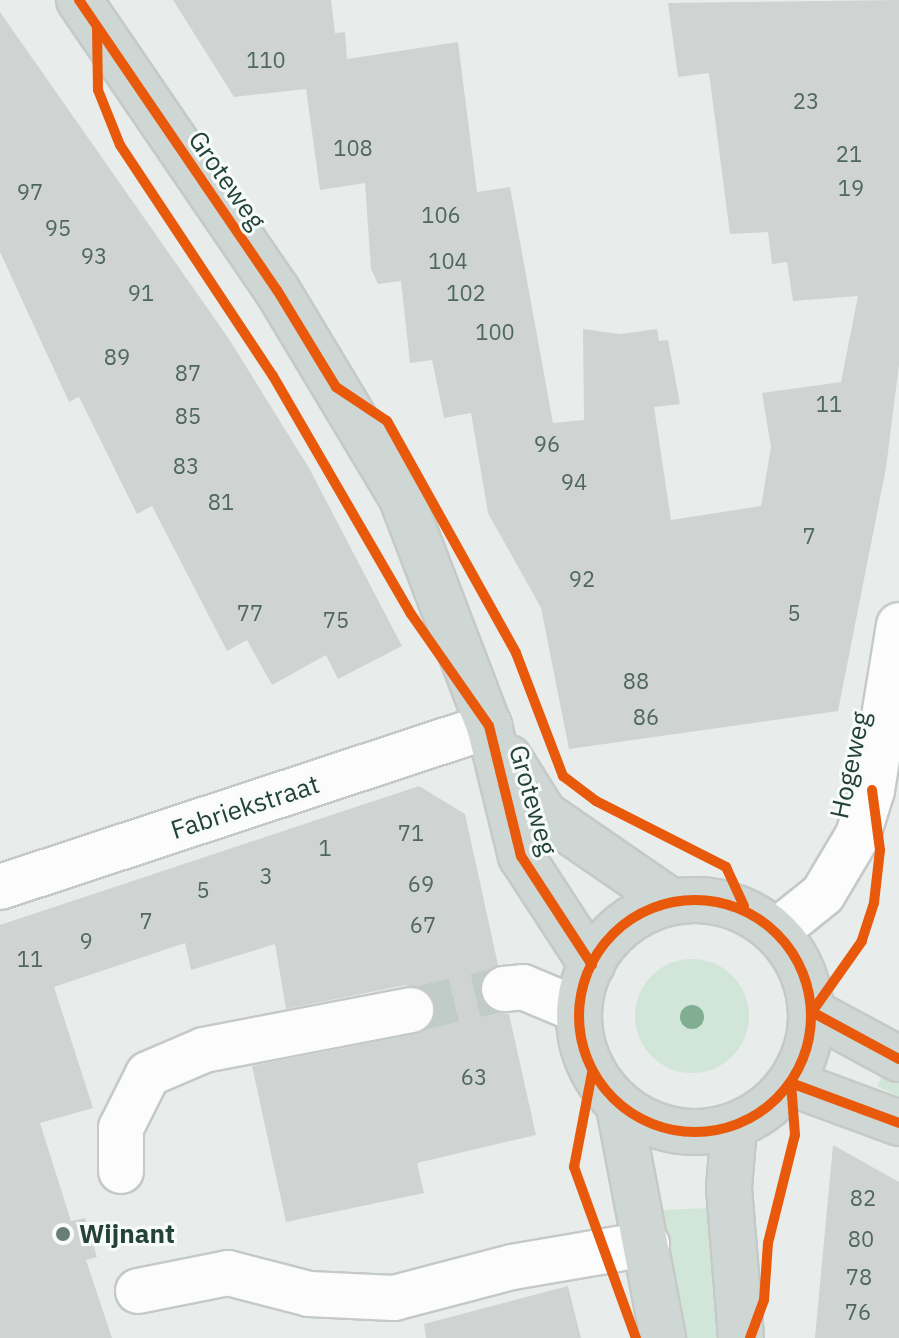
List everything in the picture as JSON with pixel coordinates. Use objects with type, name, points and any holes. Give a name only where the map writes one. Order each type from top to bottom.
[{"type":"main road","name":"Groteweg","points":[[79,0],[277,290],[401,496],[489,726],[521,856],[592,965]]},
{"type":"main road","name":"Groteweg","points":[[489,726],[544,814],[672,902]]},
{"type":"main road","points":[[711,898],[744,906],[777,931],[798,963],[812,1012],[808,1048],[791,1083],[766,1110],[734,1127],[699,1134],[657,1128],[619,1107],[592,1073],[579,1036],[578,1010],[592,965],[613,934],[637,915],[672,902],[711,898]]},
{"type":"main road","points":[[812,1012],[899,1059]]},
{"type":"main road","points":[[791,1083],[899,1123]]},
{"type":"main road","points":[[619,1107],[663,1338]]},
{"type":"main road","points":[[734,1127],[729,1188],[741,1338]]},
{"type":"street","name":"Hogeweg","points":[[777,931],[818,900],[858,835],[872,790],[899,625]]},
{"type":"street","name":"Fabriekstraat","points":[[0,887],[489,726]]},
{"type":"street","points":[[504,989],[523,987],[578,1010]]},
{"type":"street","points":[[121,1171],[121,1128],[148,1074],[204,1050],[411,1010]]},
{"type":"street","points":[[138,1291],[228,1273],[309,1294],[394,1298],[512,1267],[647,1244]]},
{"type":"green space","points":[[692,959],[714,964],[732,976],[744,994],[749,1016],[744,1038],[732,1056],[714,1068],[692,1073],[670,1068],[652,1056],[640,1038],[635,1016],[640,994],[652,976],[670,964]]},
{"type":"green space","points":[[884,1072],[899,1079],[899,1097],[877,1086]]},
{"type":"green space","points":[[709,1208],[722,1338],[679,1338],[661,1210]]},
{"type":"building","points":[[173,0],[331,0],[335,33],[345,32],[347,59],[458,42],[477,192],[510,187],[553,423],[584,420],[583,329],[620,334],[657,329],[659,341],[668,340],[680,404],[654,407],[671,520],[761,506],[771,447],[762,393],[841,382],[858,296],[793,301],[787,262],[772,264],[768,232],[730,234],[709,73],[678,77],[668,3],[899,0],[899,365],[886,468],[838,711],[569,749],[541,608],[488,513],[471,413],[444,418],[432,360],[410,363],[401,281],[378,284],[371,269],[365,183],[320,190],[306,89],[234,97]]},
{"type":"building","points":[[0,12],[229,339],[309,468],[402,646],[338,679],[326,655],[272,685],[247,640],[227,651],[152,506],[137,514],[79,397],[69,402],[0,252]]},
{"type":"building","points":[[419,786],[465,814],[498,965],[482,978],[479,992],[493,1011],[509,1014],[536,1135],[417,1163],[424,1193],[286,1222],[252,1066],[416,1034],[435,1017],[429,993],[406,985],[286,1009],[275,944],[191,970],[185,943],[54,987],[93,1108],[40,1123],[71,1221],[85,1218],[97,1257],[86,1260],[112,1338],[0,1338],[0,925]]},
{"type":"building","points":[[833,1145],[899,1182],[899,1338],[815,1338]]},
{"type":"building","points":[[568,1286],[581,1338],[426,1338],[424,1324]]},
{"type":"tunnel","points":[[411,1010],[504,989]]},
{"type":"cycle path","points":[[79,0],[277,290],[336,387],[387,421],[516,653],[563,776],[596,801],[726,867],[744,906]]},
{"type":"cycle path","points":[[97,28],[98,90],[120,145],[273,376],[411,614],[489,726],[521,856],[592,965]]},
{"type":"cycle path","points":[[872,790],[880,850],[874,903],[862,941],[812,1012],[899,1059]]},
{"type":"cycle path","points":[[695,900],[740,908],[760,919],[777,934],[792,951],[803,971],[811,1016],[803,1061],[792,1081],[777,1098],[760,1113],[740,1124],[695,1132],[650,1124],[630,1113],[613,1098],[598,1081],[587,1061],[579,1016],[587,971],[598,951],[613,934],[630,919],[650,908],[695,900]]},
{"type":"cycle path","points":[[592,1073],[574,1167],[636,1338]]},
{"type":"cycle path","points":[[791,1083],[899,1123]]},
{"type":"cycle path","points":[[750,1338],[764,1300],[768,1243],[795,1135],[791,1083]]},
{"type":"place","name":"Wijnant","points":[[63,1234]]}]
